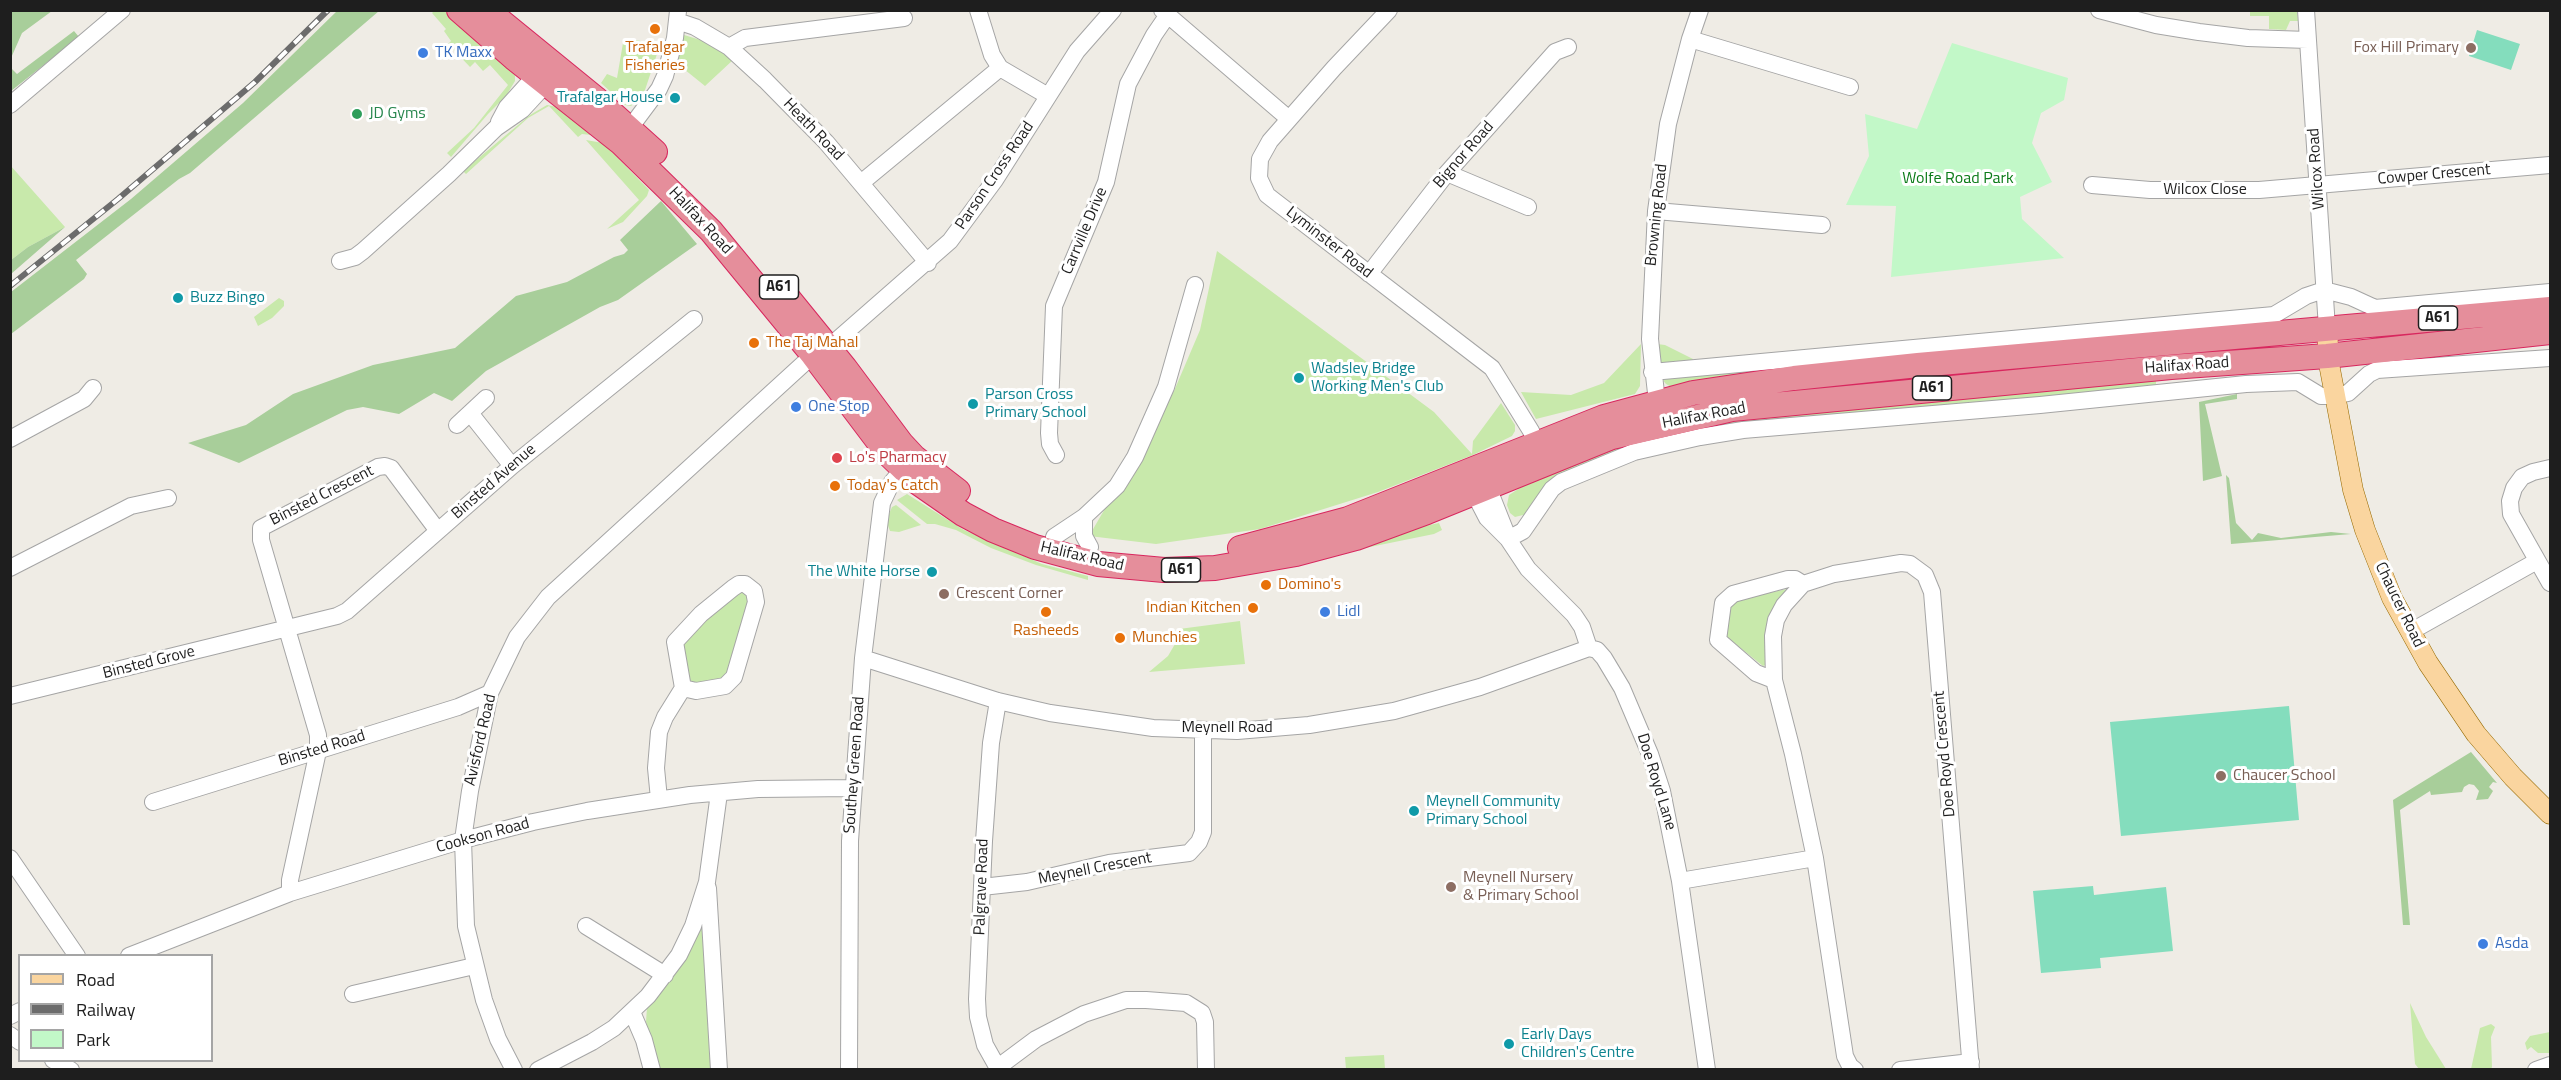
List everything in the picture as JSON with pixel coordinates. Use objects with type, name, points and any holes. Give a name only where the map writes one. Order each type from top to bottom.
[{"type":"highway","name":"Halifax Road","points":[[459,10],[625,135],[711,207],[932,494],[993,530],[1035,547],[1098,564],[1164,570],[1215,568],[1296,554],[1356,538],[1540,453],[1612,437],[1658,413],[1734,385],[2326,328],[2550,309]]},
{"type":"highway","name":"Halifax Road","points":[[487,10],[546,75]]},
{"type":"highway","name":"Halifax Road","points":[[1658,413],[1732,409],[1796,401],[2171,367],[2327,356],[2550,332]]},
{"type":"highway","name":"Halifax Road","points":[[908,463],[942,481],[972,501],[1006,518],[1054,537],[1090,547],[1164,556],[1214,553],[1256,546],[1478,483]]},
{"type":"main road","name":"Chaucer Road","points":[[2326,328],[2327,356],[2351,481],[2365,530],[2392,598],[2410,632],[2476,734],[2513,777],[2550,814]]},
{"type":"street","points":[[10,105],[122,10]]},
{"type":"street","points":[[978,10],[992,55],[1000,68],[1048,96]]},
{"type":"street","name":"Parson Cross Road","points":[[821,351],[928,263],[950,241],[970,217],[1077,51],[1113,10]]},
{"type":"street","name":"Lyminster Road","points":[[1389,10],[1270,141],[1260,159],[1259,178],[1262,187],[1276,202],[1492,368],[1540,453]]},
{"type":"street","name":"Browning Road","points":[[1658,413],[1652,372],[1650,304],[1656,211],[1668,124],[1700,10]]},
{"type":"street","points":[[2099,10],[2199,32],[2248,38],[2308,40]]},
{"type":"street","name":"Wilcox Road","points":[[2306,10],[2326,328]]},
{"type":"street","points":[[1165,13],[1289,119]]},
{"type":"street","name":"Carrville Drive","points":[[1056,455],[1050,444],[1049,433],[1054,306],[1106,182],[1128,84],[1165,13]]},
{"type":"street","points":[[625,135],[665,76],[678,16]]},
{"type":"street","name":"Heath Road","points":[[678,16],[729,47],[826,142],[928,263]]},
{"type":"street","points":[[729,47],[745,38],[904,18]]},
{"type":"street","points":[[1690,39],[1850,87]]},
{"type":"street","name":"Bignor Road","points":[[1369,274],[1447,173],[1555,52],[1568,47]]},
{"type":"street","points":[[861,183],[1000,68]]},
{"type":"street","points":[[340,261],[355,257],[363,251],[449,174],[496,128],[522,110],[546,75]]},
{"type":"street","name":"Cowper Crescent","points":[[2318,185],[2550,165]]},
{"type":"street","points":[[1447,173],[1528,207]]},
{"type":"street","name":"Wilcox Close","points":[[2092,185],[2209,192],[2318,185]]},
{"type":"street","points":[[1656,211],[1822,225]]},
{"type":"street","name":"Halifax Road","points":[[1054,537],[1084,517],[1117,486],[1148,430],[1166,387],[1195,285]]},
{"type":"street","points":[[1652,372],[2274,315],[2306,296],[2324,290],[2351,297],[2375,308],[2550,292]]},
{"type":"street","name":"Binsted Avenue","points":[[287,629],[338,616],[347,611],[512,466],[694,319]]},
{"type":"street","name":"Avisford Road","points":[[514,1070],[498,1039],[484,1000],[465,926],[463,840],[471,781],[490,693],[517,637],[548,597],[821,351]]},
{"type":"street","points":[[2334,396],[2348,393],[2369,374],[2377,370],[2550,358]]},
{"type":"street","name":"Halifax Road","points":[[1508,539],[1522,531],[1552,489],[1561,482],[1634,452],[1700,436],[1743,430],[2040,405],[2246,384],[2298,382],[2320,396],[2334,396]]},
{"type":"street","points":[[10,439],[84,399],[93,388]]},
{"type":"street","points":[[457,425],[486,398]]},
{"type":"street","points":[[471,413],[512,466]]},
{"type":"street","name":"Southey Green Road","points":[[849,1070],[847,966],[852,788],[863,658],[882,503],[908,463]]},
{"type":"street","name":"Binsted Crescent","points":[[290,892],[290,880],[318,751],[318,735],[261,540],[261,528],[266,523],[378,467],[385,466],[391,468],[438,531]]},
{"type":"street","points":[[2550,468],[2522,477],[2514,488],[2510,501],[2511,514],[2550,583]]},
{"type":"street","name":"Doe Royd Lane","points":[[1478,483],[1508,539],[1528,569],[1574,615],[1582,627],[1589,648],[1597,650],[1604,658],[1622,688],[1647,745],[1662,791],[1680,881],[1707,1070]]},
{"type":"street","points":[[10,568],[131,507],[168,498]]},
{"type":"street","name":"Halifax Road","points":[[1084,517],[1084,536],[1090,547]]},
{"type":"street","points":[[2410,632],[2537,561]]},
{"type":"street","name":"Doe Royd Crescent","points":[[1774,680],[1756,673],[1718,640],[1723,603],[1733,594],[1788,579],[1795,579],[1803,584],[1834,574],[1901,563],[1917,568],[1930,583],[1971,1066],[1900,1070]]},
{"type":"street","points":[[659,799],[656,768],[659,732],[665,717],[683,688],[674,647],[678,636],[733,588],[745,584],[754,591],[756,602],[734,677],[724,686],[696,691],[683,688]]},
{"type":"street","points":[[1803,584],[1784,605],[1776,620],[1772,653],[1774,680],[1815,858],[1845,1056],[1854,1070]]},
{"type":"street","name":"Binsted Grove","points":[[10,696],[287,629]]},
{"type":"street","name":"Meynell Road","points":[[863,658],[998,701],[1103,722],[1237,731],[1310,725],[1394,711],[1480,687],[1589,648]]},
{"type":"street","name":"Binsted Road","points":[[153,802],[458,706],[490,693]]},
{"type":"street","name":"Palgrave Road","points":[[998,701],[988,774],[978,1017],[985,1046],[998,1069]]},
{"type":"street","name":"Meynell Crescent","points":[[982,887],[1027,882],[1131,859],[1188,853],[1199,842],[1203,832],[1203,730]]},
{"type":"street","name":"Cookson Road","points":[[134,954],[290,892],[463,840],[555,817],[659,799],[719,793],[802,788],[852,788]]},
{"type":"street","points":[[538,1070],[592,1042],[632,1012],[665,975],[679,955],[693,926],[707,882],[719,793]]},
{"type":"street","points":[[10,858],[76,954]]},
{"type":"street","points":[[1680,881],[1815,858]]},
{"type":"street","points":[[707,882],[719,1070]]},
{"type":"street","points":[[586,926],[665,975]]},
{"type":"street","points":[[353,994],[474,966]]},
{"type":"street","points":[[998,1069],[1036,1039],[1084,1014],[1110,1004],[1136,1000],[1186,1003],[1202,1013],[1205,1022],[1206,1070]]},
{"type":"street","points":[[632,1012],[644,1040],[652,1070]]},
{"type":"street","points":[[56,1062],[71,1070]]},
{"type":"street","points":[[2536,1070],[2550,1065]]},
{"type":"green space","points":[[11,10],[52,11],[22,33],[11,58]]},
{"type":"green space","points":[[337,11],[379,11],[190,173],[179,179],[76,260],[87,274],[84,279],[11,334],[11,292],[131,199],[243,103]]},
{"type":"green space","points":[[445,11],[515,75],[515,81],[506,96],[451,157],[447,153],[474,128],[508,85],[490,65],[483,71],[475,62],[470,67],[448,44],[451,41],[444,31],[446,29],[432,13]]},
{"type":"green space","points":[[2250,11],[2297,11],[2298,21],[2290,21],[2286,30],[2269,29],[2269,16],[2250,16]]},
{"type":"green space","points":[[2477,30],[2520,44],[2511,70],[2469,56]]},
{"type":"green space","points":[[74,31],[79,37],[11,91],[10,67],[17,74]]},
{"type":"green space","points":[[681,34],[707,42],[733,60],[705,86],[674,61]]},
{"type":"green space","points":[[636,40],[660,45],[645,90],[631,106],[625,105],[601,83],[607,74],[617,78],[623,43]]},
{"type":"green space","name":"Wolfe Road Park","points":[[1952,43],[2068,78],[2064,100],[2041,113],[2032,143],[2052,182],[2020,197],[2022,219],[2064,258],[1891,277],[1896,206],[1846,205],[1869,156],[1865,114],[1917,129]]},
{"type":"green space","points":[[547,105],[557,107],[591,135],[582,134],[578,137],[549,106],[528,118],[466,174],[463,171],[530,115]]},
{"type":"green space","points":[[586,140],[603,143],[649,190],[647,196],[623,222],[607,229],[639,200]]},
{"type":"green space","points":[[10,165],[65,227],[28,247],[11,260]]},
{"type":"green space","points":[[661,201],[697,244],[618,300],[600,307],[486,371],[452,401],[434,393],[399,414],[363,407],[347,410],[239,463],[188,443],[246,425],[293,394],[373,365],[455,348],[516,296],[567,282],[624,254],[628,250],[620,240]]},
{"type":"green space","points":[[65,227],[11,274],[11,260],[28,247]]},
{"type":"green space","points":[[1217,251],[1434,412],[1472,454],[1473,441],[1501,403],[1515,425],[1512,436],[1473,455],[1378,492],[1260,529],[1156,544],[1089,536],[1174,391],[1200,330]]},
{"type":"green space","points":[[279,298],[284,301],[284,306],[272,318],[258,326],[254,317]]},
{"type":"green space","points":[[1641,344],[1640,386],[1635,394],[1536,419],[1521,392],[1571,395],[1604,383]]},
{"type":"green space","points":[[1657,344],[1665,345],[1693,359],[1695,372],[1978,348],[1673,388],[1662,379]]},
{"type":"green space","points":[[2156,379],[2156,391],[1753,426],[1583,469],[1524,521],[1523,515],[1515,517],[1510,513],[1507,505],[1509,495],[1520,488],[1518,483],[1669,427]]},
{"type":"green space","points":[[2237,394],[2237,399],[2205,404],[2222,476],[2203,481],[2199,402]]},
{"type":"green space","points":[[2226,475],[2229,478],[2236,523],[2252,540],[2258,533],[2281,538],[2331,532],[2351,534],[2231,544]]},
{"type":"green space","points":[[907,494],[964,530],[1042,564],[1088,576],[1088,580],[1036,565],[991,548],[956,530],[927,524],[897,500]]},
{"type":"green space","points":[[896,505],[921,525],[899,532],[890,531],[887,523],[888,516],[892,507]]},
{"type":"green space","points":[[1439,523],[1442,530],[1434,534],[1365,548],[1363,543],[1401,531]]},
{"type":"green space","points":[[1787,589],[1777,603],[1768,664],[1763,666],[1728,638],[1724,631],[1732,601]]},
{"type":"green space","points":[[741,591],[746,594],[748,601],[727,675],[721,681],[696,686],[684,674],[681,638]]},
{"type":"green space","points":[[1240,621],[1245,664],[1149,672],[1168,656],[1178,639],[1179,629]]},
{"type":"green space","points":[[2289,706],[2299,820],[2121,836],[2110,722]]},
{"type":"green space","points":[[2471,752],[2497,783],[2493,782],[2489,787],[2493,791],[2488,799],[2476,800],[2479,791],[2474,785],[2469,784],[2462,792],[2431,795],[2430,791],[2400,810],[2410,925],[2403,925],[2393,800]]},
{"type":"green space","points":[[2093,886],[2094,895],[2166,887],[2173,951],[2100,958],[2101,968],[2041,973],[2033,891]]},
{"type":"green space","points":[[702,913],[713,1069],[657,1069],[646,1022],[647,1007]]},
{"type":"green space","points":[[2410,1003],[2426,1037],[2446,1069],[2419,1069],[2415,1064]]},
{"type":"green space","points":[[2491,1024],[2495,1027],[2491,1037],[2492,1067],[2491,1069],[2471,1069],[2480,1028]]},
{"type":"green space","points":[[2550,1032],[2550,1053],[2538,1053],[2531,1047],[2527,1050],[2525,1043],[2530,1036]]},
{"type":"green space","points":[[1384,1055],[1385,1069],[1346,1069],[1345,1057]]},
{"type":"railway","points":[[10,286],[118,199],[255,82],[328,10]]},
{"type":"place","name":"Trafalgar Fisheries","points":[[655,29]]},
{"type":"place","name":"Fox Hill Primary","points":[[2471,48]]},
{"type":"place","name":"TK Maxx","points":[[423,53]]},
{"type":"place","name":"Trafalgar House","points":[[675,98]]},
{"type":"place","name":"JD Gyms","points":[[357,114]]},
{"type":"place","name":"Buzz Bingo","points":[[178,298]]},
{"type":"place","name":"The Taj Mahal","points":[[754,343]]},
{"type":"place","name":"Wadsley Bridge Working Men's Club","points":[[1299,378]]},
{"type":"place","name":"Parson Cross Primary School","points":[[973,404]]},
{"type":"place","name":"One Stop","points":[[796,407]]},
{"type":"place","name":"Lo's Pharmacy","points":[[837,458]]},
{"type":"place","name":"Today's Catch","points":[[835,486]]},
{"type":"place","name":"The White Horse","points":[[932,572]]},
{"type":"place","name":"Domino's","points":[[1266,585]]},
{"type":"place","name":"Crescent Corner","points":[[944,594]]},
{"type":"place","name":"Indian Kitchen","points":[[1253,608]]},
{"type":"place","name":"Rasheeds","points":[[1046,612]]},
{"type":"place","name":"Lidl","points":[[1325,612]]},
{"type":"place","name":"Munchies","points":[[1120,638]]},
{"type":"place","name":"Chaucer School","points":[[2221,776]]},
{"type":"place","name":"Meynell Community Primary School","points":[[1414,811]]},
{"type":"place","name":"Meynell Nursery & Primary School","points":[[1451,887]]},
{"type":"place","name":"Asda","points":[[2483,944]]},
{"type":"place","name":"Early Days Children's Centre","points":[[1509,1044]]}]
